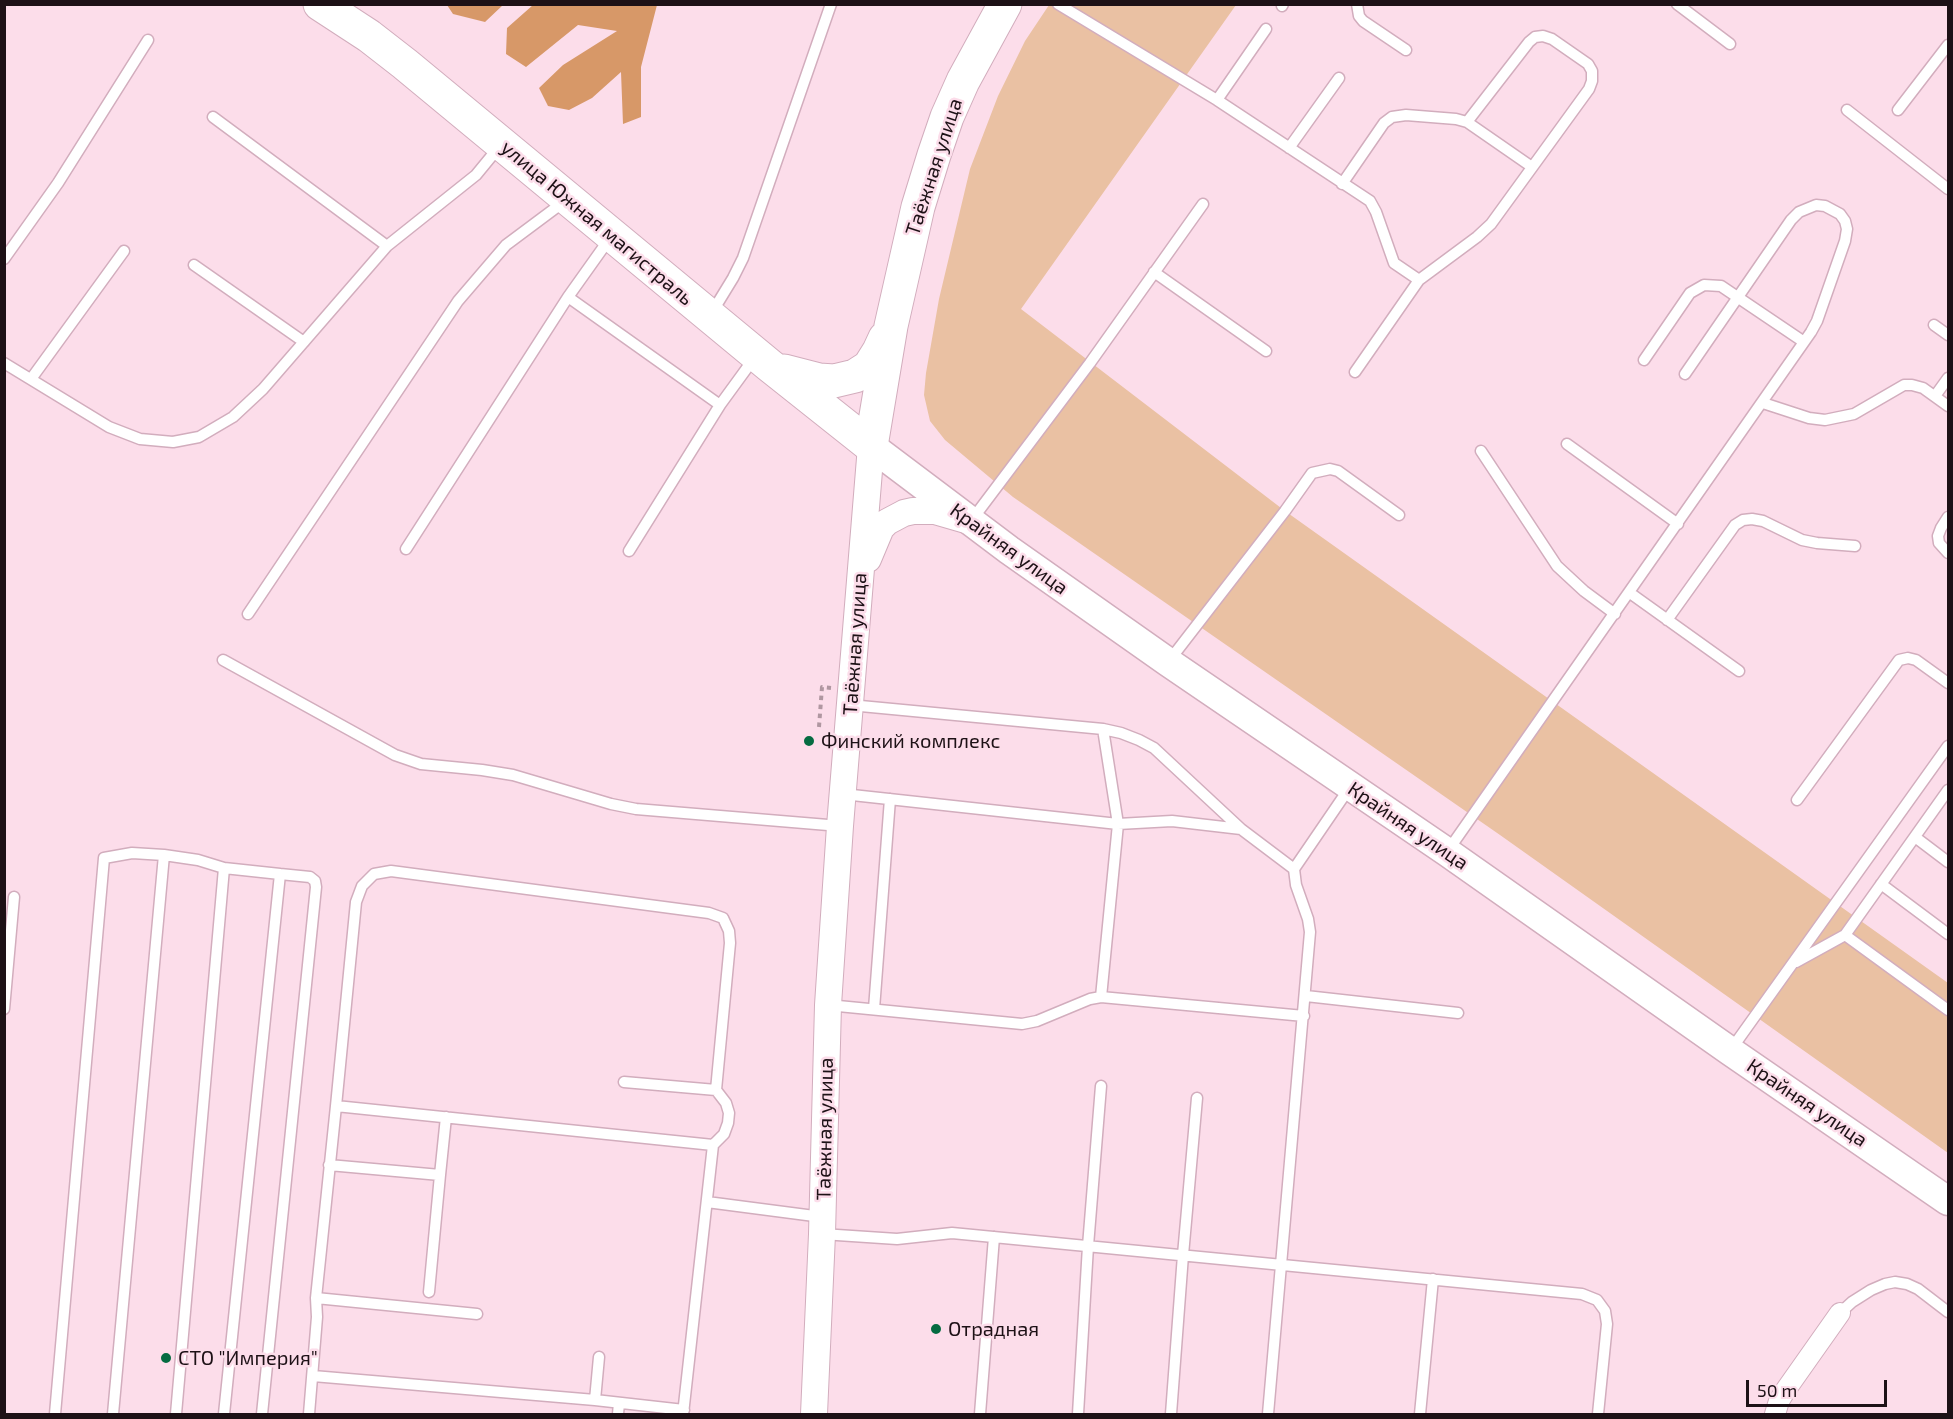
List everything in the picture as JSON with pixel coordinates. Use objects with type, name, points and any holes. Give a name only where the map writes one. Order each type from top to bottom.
[{"type":"highway","name":"улица Южная магистраль","points":[[320,4],[378,43],[871,446]]},
{"type":"highway","name":"Таёжная улица","points":[[871,446],[891,326],[918,207],[947,117],[977,54],[1005,4]]},
{"type":"highway","points":[[763,360],[801,376],[819,380],[834,381],[855,376],[869,367],[891,326]]},
{"type":"main road","name":"Крайняя улица","points":[[871,446],[1009,550],[1168,662],[1447,852],[1948,1201]]},
{"type":"street","name":"Таёжная улица","points":[[814,1414],[828,1005],[871,446]]},
{"type":"street","points":[[859,591],[870,552],[881,528],[895,517],[922,510],[950,514],[970,521]]},
{"type":"street","points":[[1775,1414],[1785,1391],[1840,1313]]},
{"type":"lane","points":[[710,316],[743,258],[831,4]]},
{"type":"lane","points":[[1058,4],[1217,100],[1370,201],[1394,262],[1419,280]]},
{"type":"lane","points":[[1357,4],[1363,21],[1406,50]]},
{"type":"lane","points":[[1677,4],[1731,44]]},
{"type":"lane","points":[[1217,100],[1266,28]]},
{"type":"lane","points":[[1355,372],[1419,280],[1491,224],[1589,89],[1592,71],[1588,64],[1552,39],[1543,36],[1535,37],[1528,42],[1467,122]]},
{"type":"lane","points":[[4,259],[58,183],[148,40]]},
{"type":"lane","points":[[1898,110],[1948,45]]},
{"type":"lane","points":[[1289,148],[1339,78]]},
{"type":"lane","points":[[1847,110],[1948,189]]},
{"type":"lane","points":[[1342,184],[1384,123],[1392,117],[1406,115],[1456,118],[1467,122],[1532,167]]},
{"type":"lane","points":[[213,117],[387,246]]},
{"type":"lane","points":[[4,363],[110,427],[140,439],[173,442],[199,437],[232,417],[263,389],[387,246],[476,175],[501,144]]},
{"type":"lane","points":[[248,614],[458,301],[506,245],[568,199]]},
{"type":"lane","points":[[970,521],[1090,363],[1203,204]]},
{"type":"lane","points":[[1447,852],[1630,593],[1817,321],[1845,241],[1847,229],[1840,214],[1825,206],[1816,205],[1799,212],[1791,220],[1685,374]]},
{"type":"lane","points":[[406,549],[568,297],[612,235]]},
{"type":"lane","points":[[31,379],[124,251]]},
{"type":"lane","points":[[194,265],[304,342]]},
{"type":"lane","points":[[1154,272],[1266,351]]},
{"type":"lane","points":[[1644,360],[1690,293],[1704,285],[1721,286],[1804,342]]},
{"type":"lane","points":[[568,297],[720,405]]},
{"type":"lane","points":[[1934,325],[1948,335]]},
{"type":"lane","points":[[628,550],[720,405],[763,360]]},
{"type":"lane","points":[[1935,396],[1948,378]]},
{"type":"lane","points":[[1762,403],[1809,418],[1825,420],[1854,414],[1904,385],[1912,385],[1923,388],[1948,406]]},
{"type":"lane","points":[[1567,444],[1678,524]]},
{"type":"lane","points":[[1481,451],[1557,566],[1577,586],[1615,614]]},
{"type":"lane","points":[[1168,662],[1312,473],[1321,469],[1338,471],[1399,515]]},
{"type":"lane","points":[[1948,517],[1938,536],[1939,543],[1948,553]]},
{"type":"lane","points":[[1668,620],[1735,525],[1743,520],[1763,521],[1802,540],[1855,546]]},
{"type":"lane","points":[[1630,593],[1739,672]]},
{"type":"lane","points":[[1797,800],[1899,660],[1908,658],[1916,660],[1948,683]]},
{"type":"lane","points":[[223,660],[395,755],[421,764],[482,770],[513,776],[636,809],[840,826]]},
{"type":"lane","points":[[850,705],[1103,729],[1139,740],[1154,748],[1241,829],[1294,869]]},
{"type":"lane","points":[[1101,997],[1118,824],[1103,729]]},
{"type":"lane","points":[[1730,1051],[1948,746]]},
{"type":"lane","points":[[1268,1414],[1310,932],[1296,885],[1294,869],[1351,787]]},
{"type":"lane","points":[[1791,965],[1845,935],[1948,790]]},
{"type":"lane","points":[[843,794],[1118,824],[1172,821],[1241,829]]},
{"type":"lane","points":[[874,1009],[890,799]]},
{"type":"lane","points":[[1914,837],[1948,862]]},
{"type":"lane","points":[[55,1414],[104,858],[132,853],[198,860],[224,868],[310,877],[315,881],[262,1414]]},
{"type":"lane","points":[[113,1414],[164,855]]},
{"type":"lane","points":[[176,1414],[224,868]]},
{"type":"lane","points":[[309,1414],[317,1317],[316,1298],[329,1165],[356,902],[362,886],[374,874],[391,871],[709,913],[723,918],[729,932],[730,943],[716,1090],[726,1103],[728,1123],[724,1134],[713,1145],[684,1412],[619,1402],[313,1376]]},
{"type":"lane","points":[[224,1414],[280,874]]},
{"type":"lane","points":[[1881,884],[1948,934]]},
{"type":"lane","points":[[4,1009],[14,897]]},
{"type":"lane","points":[[1845,935],[1948,1010]]},
{"type":"lane","points":[[1306,996],[1458,1013]]},
{"type":"lane","points":[[828,1005],[1022,1024],[1101,997],[1304,1016]]},
{"type":"lane","points":[[624,1082],[716,1090]]},
{"type":"lane","points":[[1078,1414],[1101,1086]]},
{"type":"lane","points":[[1171,1414],[1197,1098]]},
{"type":"lane","points":[[336,1106],[713,1145]]},
{"type":"lane","points":[[429,1292],[446,1117]]},
{"type":"lane","points":[[329,1165],[440,1175]]},
{"type":"lane","points":[[707,1202],[897,1239],[952,1233],[1582,1294],[1597,1300],[1605,1311],[1606,1324],[1598,1414]]},
{"type":"lane","points":[[980,1414],[994,1237]]},
{"type":"lane","points":[[1420,1414],[1432,1279]]},
{"type":"lane","points":[[1840,1313],[1871,1290],[1895,1282],[1918,1289],[1948,1312]]},
{"type":"lane","points":[[316,1298],[477,1314]]},
{"type":"lane","points":[[595,1400],[599,1357]]},
{"type":"lane","points":[[618,1414],[619,1402]]},
{"type":"shaded area","points":[[447,5],[503,5],[485,22],[453,14]]},
{"type":"shaded area","points":[[533,5],[657,5],[641,67],[641,117],[623,124],[621,72],[592,98],[569,110],[548,106],[539,88],[563,65],[617,31],[578,25],[526,67],[506,54],[507,28]]},
{"type":"shaded area","points":[[1049,5],[1236,5],[1021,309],[1285,511],[1948,983],[1948,1153],[1500,835],[1013,497],[945,440],[930,421],[924,395],[926,373],[939,299],[970,169],[998,96],[1025,41]]},
{"type":"place","name":"Финский комплекс","points":[[809,741]]},
{"type":"place","name":"Отрадная","points":[[936,1329]]},
{"type":"place","name":"СТО \"Империя\"","points":[[166,1358]]}]
